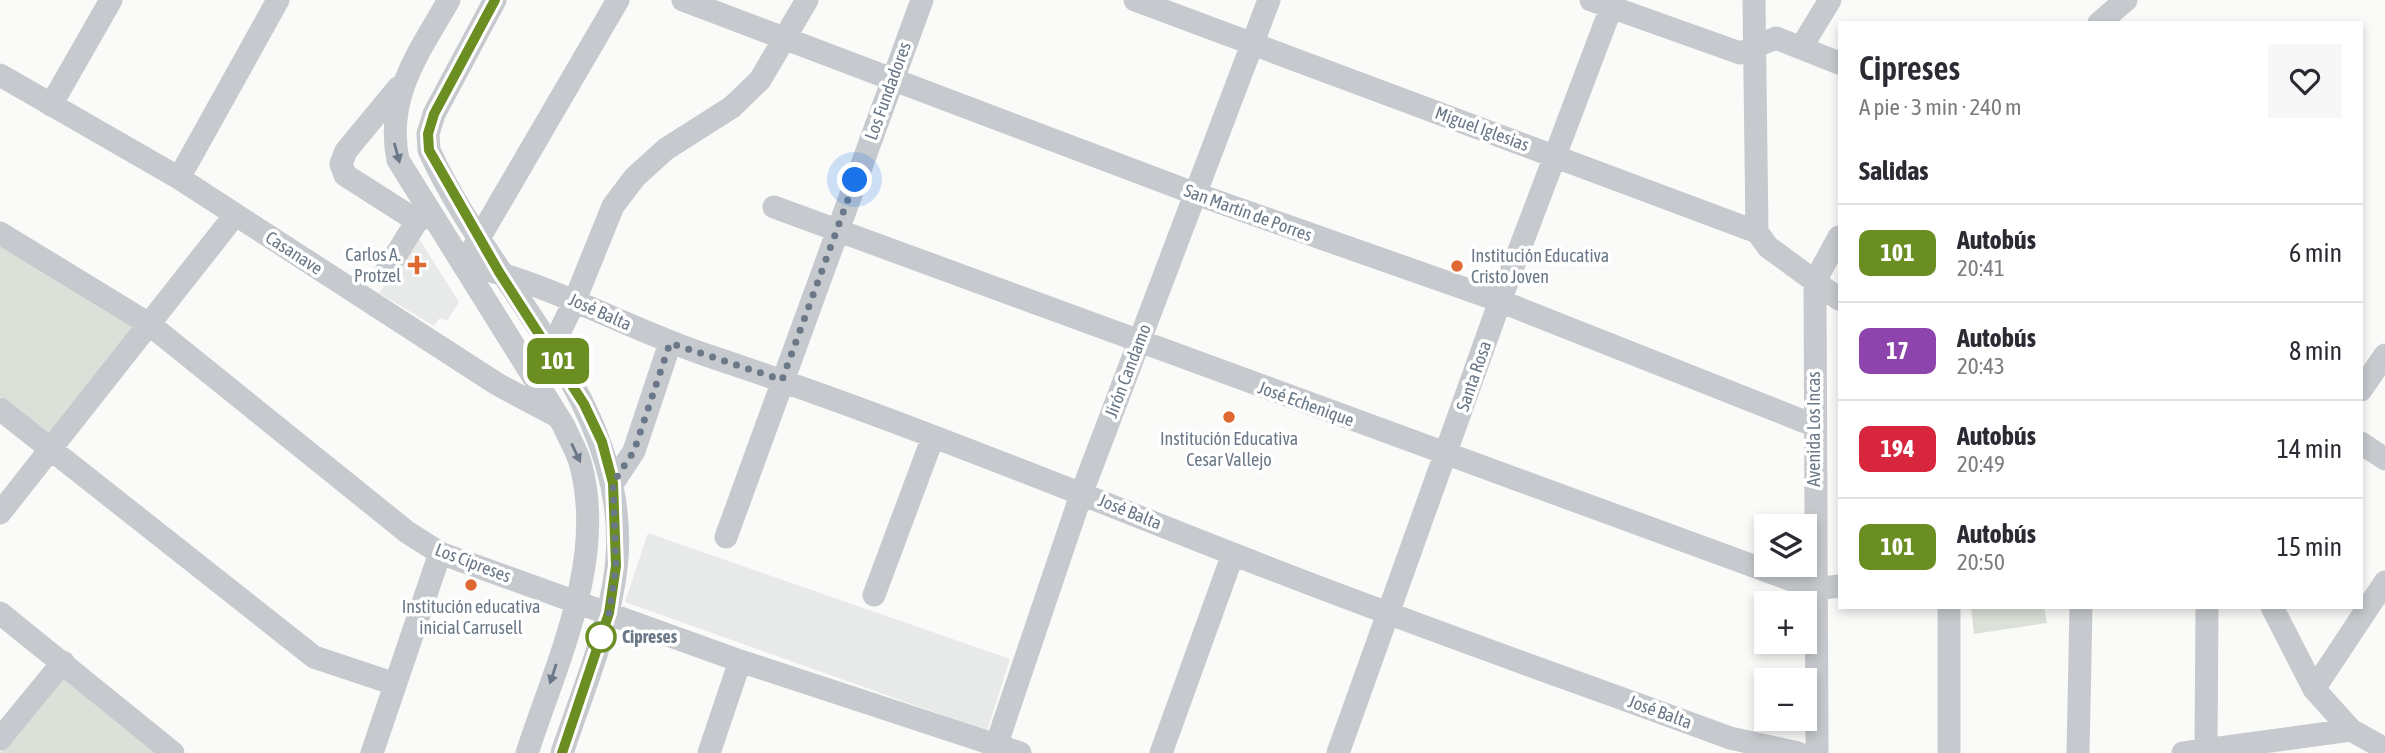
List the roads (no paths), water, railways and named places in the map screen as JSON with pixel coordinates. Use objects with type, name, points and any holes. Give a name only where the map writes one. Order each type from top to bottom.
[{"type":"street","points":[[51,105],[111,0]]},
{"type":"street","points":[[180,178],[278,0]]},
{"type":"street","points":[[424,218],[345,175],[341,164],[346,151],[405,80],[449,0]]},
{"type":"street","points":[[495,0],[445,89],[428,134],[429,150],[499,272],[551,350],[589,415],[602,442],[613,483],[616,566],[609,613],[562,753]]},
{"type":"street","points":[[464,264],[482,239],[618,0]]},
{"type":"street","name":"San Martín de Porres","points":[[683,0],[1196,194],[1500,301],[1814,425]]},
{"type":"street","points":[[551,350],[575,300],[613,206],[635,177],[666,149],[732,107],[760,80],[807,0]]},
{"type":"street","name":"Los Fundadores","points":[[726,537],[922,0]]},
{"type":"street","name":"Miguel Iglesias","points":[[1135,0],[1756,232],[1768,247],[1838,298]]},
{"type":"street","name":"Jirón Candamo","points":[[996,746],[1083,492],[1269,0]]},
{"type":"street","points":[[1755,0],[1756,232]]},
{"type":"street","points":[[1802,46],[1830,0]]},
{"type":"street","points":[[2101,21],[2126,0]]},
{"type":"street","points":[[1605,3],[1740,53],[1776,38],[1802,46],[1838,63]]},
{"type":"street","name":"Santa Rosa","points":[[1338,753],[1387,611],[1555,155],[1605,3]]},
{"type":"street","name":"Casanave","points":[[0,75],[180,178],[497,384],[556,416]]},
{"type":"street","points":[[405,80],[395,111],[393,136],[398,160],[424,218],[464,264],[556,416],[581,464],[589,509],[585,557],[577,601],[527,753]]},
{"type":"street","name":"José Echenique","points":[[774,207],[1446,455],[1828,588]]},
{"type":"street","points":[[0,513],[235,215]]},
{"type":"street","points":[[386,271],[424,218]]},
{"type":"street","name":"Los Cipreses","points":[[0,233],[149,324],[407,532],[440,552],[740,661],[1020,753]]},
{"type":"street","name":"Avenida Los Incas","points":[[1817,753],[1828,588],[1814,425],[1815,281],[1838,239]]},
{"type":"street","name":"José Balta","points":[[464,264],[499,272],[575,300],[670,343],[782,380],[1083,492],[1233,554],[1730,738],[1798,753]]},
{"type":"street","points":[[613,483],[634,451],[670,343]]},
{"type":"street","points":[[2363,387],[2385,355]]},
{"type":"street","points":[[0,409],[314,657],[395,684]]},
{"type":"street","points":[[556,416],[567,419],[589,415]]},
{"type":"street","points":[[874,595],[933,437]]},
{"type":"street","points":[[2363,444],[2385,459]]},
{"type":"street","points":[[372,753],[440,552]]},
{"type":"street","points":[[1161,753],[1233,554]]},
{"type":"street","points":[[2314,689],[2385,582]]},
{"type":"street","points":[[1949,609],[1949,753]]},
{"type":"street","points":[[2078,753],[2081,609]]},
{"type":"street","points":[[2206,749],[2207,609]]},
{"type":"street","points":[[2273,609],[2314,689],[2351,730],[2385,749]]},
{"type":"street","points":[[0,613],[173,753]]},
{"type":"street","points":[[709,753],[740,661]]},
{"type":"street","points":[[0,739],[63,662]]},
{"type":"street","points":[[2183,753],[2351,730]]},
{"type":"place","name":"Carlos A. Protzel","points":[[417,265]]},
{"type":"place","name":"Institución Educativa Cristo Joven","points":[[1457,266]]},
{"type":"place","name":"Institución Educativa Cesar Vallejo","points":[[1229,417]]},
{"type":"place","name":"Institución educativa inicial Carrusell","points":[[471,585]]},
{"type":"place","name":"Cipreses","points":[[601,637]]}]
